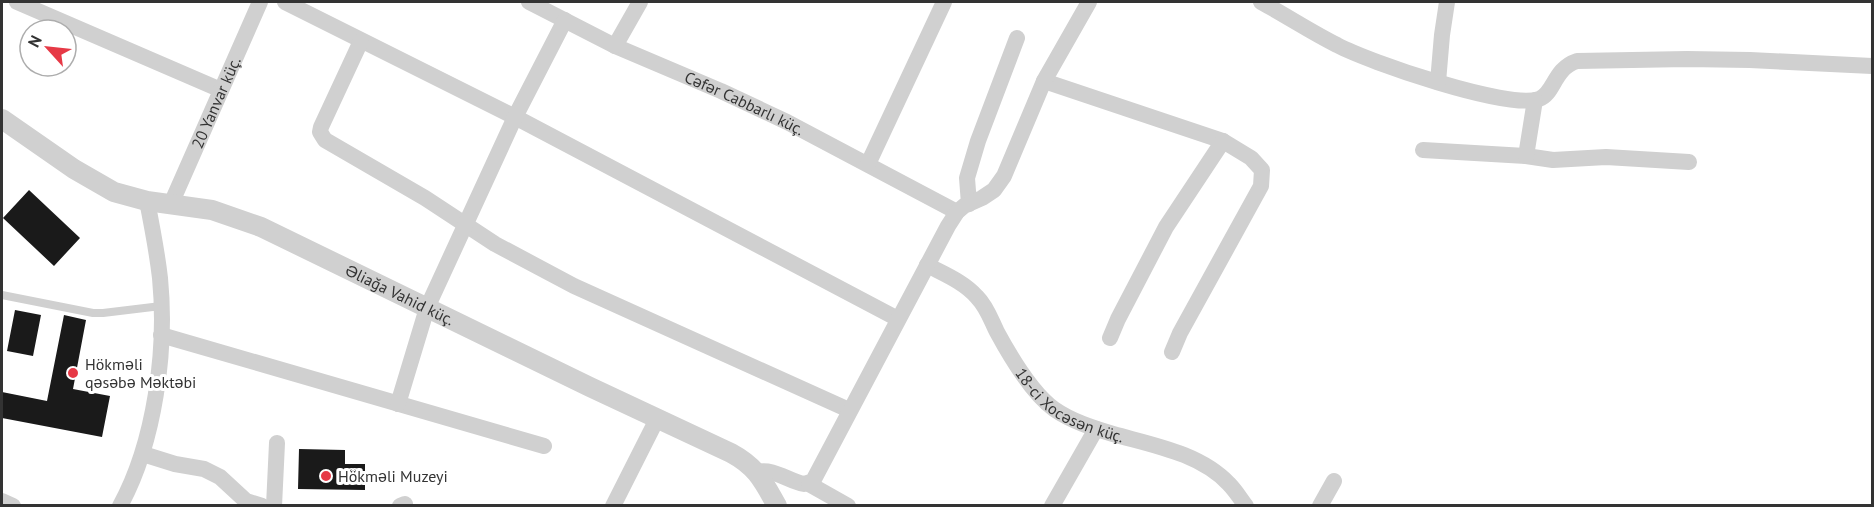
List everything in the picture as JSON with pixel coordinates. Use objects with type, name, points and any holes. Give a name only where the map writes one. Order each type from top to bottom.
[{"type":"street","points":[[17,2],[221,90]]},
{"type":"street","name":"20 Yanvar küç.","points":[[171,204],[260,2]]},
{"type":"street","points":[[285,2],[515,117],[898,319]]},
{"type":"street","name":"Cəfər Cabbarlı küç.","points":[[529,2],[615,46],[778,118],[868,164],[963,208]]},
{"type":"street","points":[[615,46],[640,2]]},
{"type":"street","points":[[868,164],[944,2]]},
{"type":"street","points":[[809,484],[816,476],[948,226],[963,208],[993,190],[1004,176],[1044,81],[1089,2]]},
{"type":"street","points":[[1261,2],[1338,46],[1375,62],[1438,82],[1506,99],[1534,100],[1545,95],[1561,70],[1577,61],[1750,60],[1872,66]]},
{"type":"street","points":[[1438,82],[1447,2]]},
{"type":"street","points":[[398,404],[427,309],[515,117],[565,20]]},
{"type":"street","points":[[963,208],[967,178],[978,141],[1017,38]]},
{"type":"street","points":[[361,41],[320,132],[325,140],[425,198],[495,244],[574,286],[849,410]]},
{"type":"street","points":[[1044,81],[1223,141],[1251,158],[1262,170],[1261,186],[1180,333],[1172,352]]},
{"type":"street","points":[[1526,156],[1534,100]]},
{"type":"street","name":"Əliağa Vahid küç.","points":[[2,119],[88,178],[114,192],[147,201],[212,210],[261,227],[427,309],[731,453],[757,472],[777,506]]},
{"type":"street","points":[[1110,338],[1166,227],[1223,141]]},
{"type":"street","points":[[1423,150],[1526,156],[1553,160],[1623,157],[1689,162]]},
{"type":"street","points":[[120,506],[138,470],[143,454],[158,372],[161,306],[157,252],[147,201]]},
{"type":"street","name":"18-ci Xocəsən küç.","points":[[927,265],[963,285],[985,306],[1016,364],[1053,408],[1096,429],[1187,457],[1228,483],[1238,502]]},
{"type":"street","points":[[161,335],[544,446]]},
{"type":"street","points":[[614,506],[657,419]]},
{"type":"street","points":[[1052,506],[1096,429]]},
{"type":"street","points":[[274,506],[277,443]]},
{"type":"street","points":[[143,454],[175,464],[204,469],[220,477],[245,503],[262,506]]},
{"type":"street","points":[[757,472],[763,470],[772,472],[799,483],[809,484],[848,506]]},
{"type":"street","points":[[1320,506],[1334,481]]},
{"type":"street","points":[[2,501],[13,506]]},
{"type":"lane","points":[[2,295],[103,314],[161,306]]},
{"type":"building","points":[[29,190],[80,238],[54,266],[3,218]]},
{"type":"building","points":[[15,310],[41,315],[33,356],[7,351]]},
{"type":"building","points":[[64,315],[86,320],[73,389],[110,396],[102,437],[2,418],[2,392],[47,401]]},
{"type":"building","points":[[299,449],[345,450],[345,464],[365,464],[365,490],[298,489]]},
{"type":"place","name":"Hökməli qəsəbə Məktəbi","points":[[73,373]]},
{"type":"place","name":"Hökməli Muzeyi","points":[[326,476]]}]
